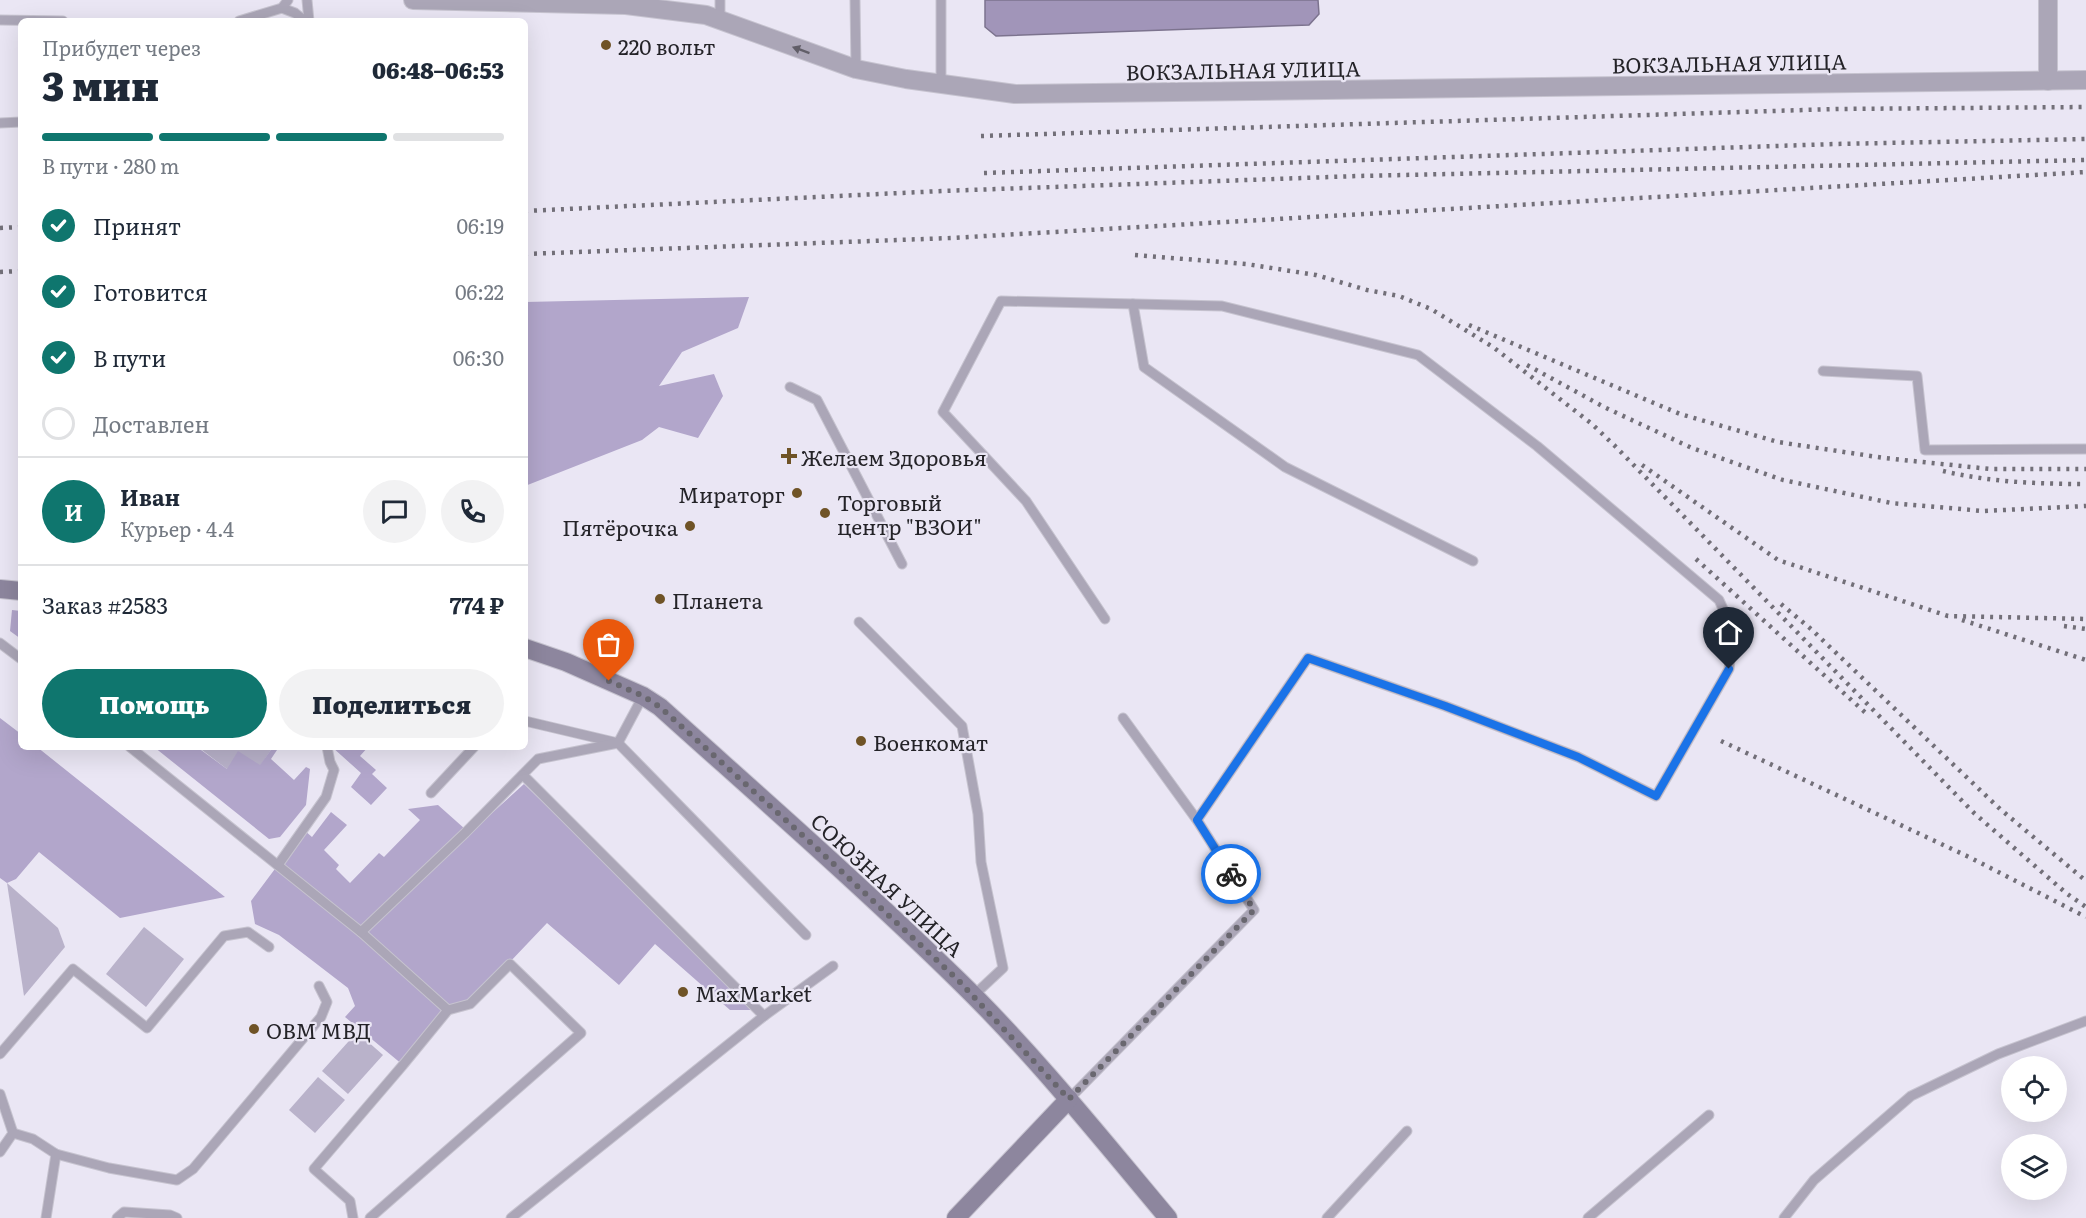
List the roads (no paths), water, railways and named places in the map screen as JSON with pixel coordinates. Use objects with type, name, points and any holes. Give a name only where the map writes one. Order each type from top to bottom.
[{"type":"street","name":"ВОКЗАЛЬНАЯ УЛИЦА","points":[[413,0],[626,5],[706,15],[856,69],[1015,94],[2086,80]]},
{"type":"street","points":[[2048,0],[2048,81]]},
{"type":"street","points":[[0,589],[18,591]]},
{"type":"street","name":"СОЮЗНАЯ УЛИЦА","points":[[528,649],[566,662],[643,696],[660,707],[801,834],[973,996],[1069,1099],[1168,1218]]},
{"type":"street","points":[[956,1218],[1069,1099]]},
{"type":"lane","points":[[307,0],[307,18]]},
{"type":"lane","points":[[720,0],[720,21]]},
{"type":"lane","points":[[855,0],[856,69]]},
{"type":"lane","points":[[941,0],[941,84]]},
{"type":"lane","points":[[247,18],[285,4],[302,18]]},
{"type":"lane","points":[[0,20],[18,20]]},
{"type":"lane","points":[[0,123],[18,122]]},
{"type":"lane","points":[[1105,619],[1026,501],[943,412],[1001,301],[1222,306],[1418,355],[1537,446],[1719,600],[1733,631],[1729,669],[1656,796],[1578,757],[1445,706],[1308,658],[1197,820]]},
{"type":"lane","points":[[1133,304],[1144,367],[1285,467],[1473,561]]},
{"type":"lane","points":[[1823,371],[1917,376],[1925,450],[2086,449]]},
{"type":"lane","points":[[790,387],[817,400],[902,564]]},
{"type":"lane","points":[[859,622],[962,726],[978,814],[981,862],[1003,968],[973,996]]},
{"type":"lane","points":[[0,643],[18,657]]},
{"type":"lane","points":[[618,743],[643,696]]},
{"type":"lane","points":[[1069,1099],[1254,910],[1197,820],[1123,718]]},
{"type":"lane","points":[[528,723],[618,743],[807,935]]},
{"type":"lane","points":[[361,932],[538,759],[618,743]]},
{"type":"lane","points":[[134,750],[361,932],[447,1010]]},
{"type":"lane","points":[[278,866],[326,797],[334,770],[328,750]]},
{"type":"lane","points":[[431,793],[471,750]]},
{"type":"lane","points":[[524,775],[764,1016]]},
{"type":"lane","points":[[0,1054],[73,969],[147,1028],[224,936],[248,932],[269,947]]},
{"type":"lane","points":[[353,1218],[350,1201],[314,1169],[447,1010],[470,1004],[510,964],[581,1033],[370,1218]]},
{"type":"lane","points":[[511,1218],[764,1016],[833,966]]},
{"type":"lane","points":[[13,1133],[33,1139],[56,1154],[109,1168],[177,1180],[193,1168],[321,1017],[327,1002],[319,986]]},
{"type":"lane","points":[[1784,1218],[1814,1180],[1911,1096],[1998,1054],[2086,1021]]},
{"type":"lane","points":[[0,1094],[13,1133]]},
{"type":"lane","points":[[1588,1218],[1708,1115]]},
{"type":"lane","points":[[1327,1218],[1407,1131]]},
{"type":"lane","points":[[0,1152],[13,1133]]},
{"type":"lane","points":[[46,1218],[56,1154]]},
{"type":"lane","points":[[117,1218],[124,1212],[170,1215],[177,1218]]},
{"type":"railway","points":[[981,136],[1836,109],[2086,107]]},
{"type":"railway","points":[[984,173],[1835,144],[2086,139]]},
{"type":"railway","points":[[528,211],[942,191],[1358,176],[2086,160]]},
{"type":"railway","points":[[528,254],[951,238],[2086,172]]},
{"type":"railway","points":[[0,228],[18,227]]},
{"type":"railway","points":[[1135,255],[1246,264],[1316,275],[1367,290],[1399,296],[1431,309],[1493,347],[1592,424],[1974,813],[2066,893],[2086,907]]},
{"type":"railway","points":[[0,272],[18,271]]},
{"type":"railway","points":[[1469,325],[1680,414],[1778,442],[1884,458],[1990,469],[2086,469]]},
{"type":"railway","points":[[1527,365],[1606,408],[1692,448],[1783,480],[1891,503],[1983,511],[2086,506]]},
{"type":"railway","points":[[1642,465],[1778,560],[1948,616],[2086,619]]},
{"type":"railway","points":[[1943,471],[2014,482],[2086,484]]},
{"type":"railway","points":[[1696,559],[1869,716]]},
{"type":"railway","points":[[1781,604],[1811,629],[2000,809],[2086,881]]},
{"type":"railway","points":[[1962,620],[2086,660]]},
{"type":"railway","points":[[2064,626],[2086,629]]},
{"type":"railway","points":[[1721,741],[1969,857],[2086,917]]},
{"type":"place","name":"220 вольт","points":[[606,45]]},
{"type":"place","name":"Желаем Здоровья","points":[[789,456]]},
{"type":"place","name":"Мираторг","points":[[797,493]]},
{"type":"place","name":"Торговый центр \"ВЗОИ\"","points":[[825,513]]},
{"type":"place","name":"Пятёрочка","points":[[690,526]]},
{"type":"place","name":"Планета","points":[[660,599]]},
{"type":"place","name":"Военкомат","points":[[861,741]]},
{"type":"place","name":"MaxMarket","points":[[683,992]]},
{"type":"place","name":"ОВМ МВД","points":[[254,1029]]}]
